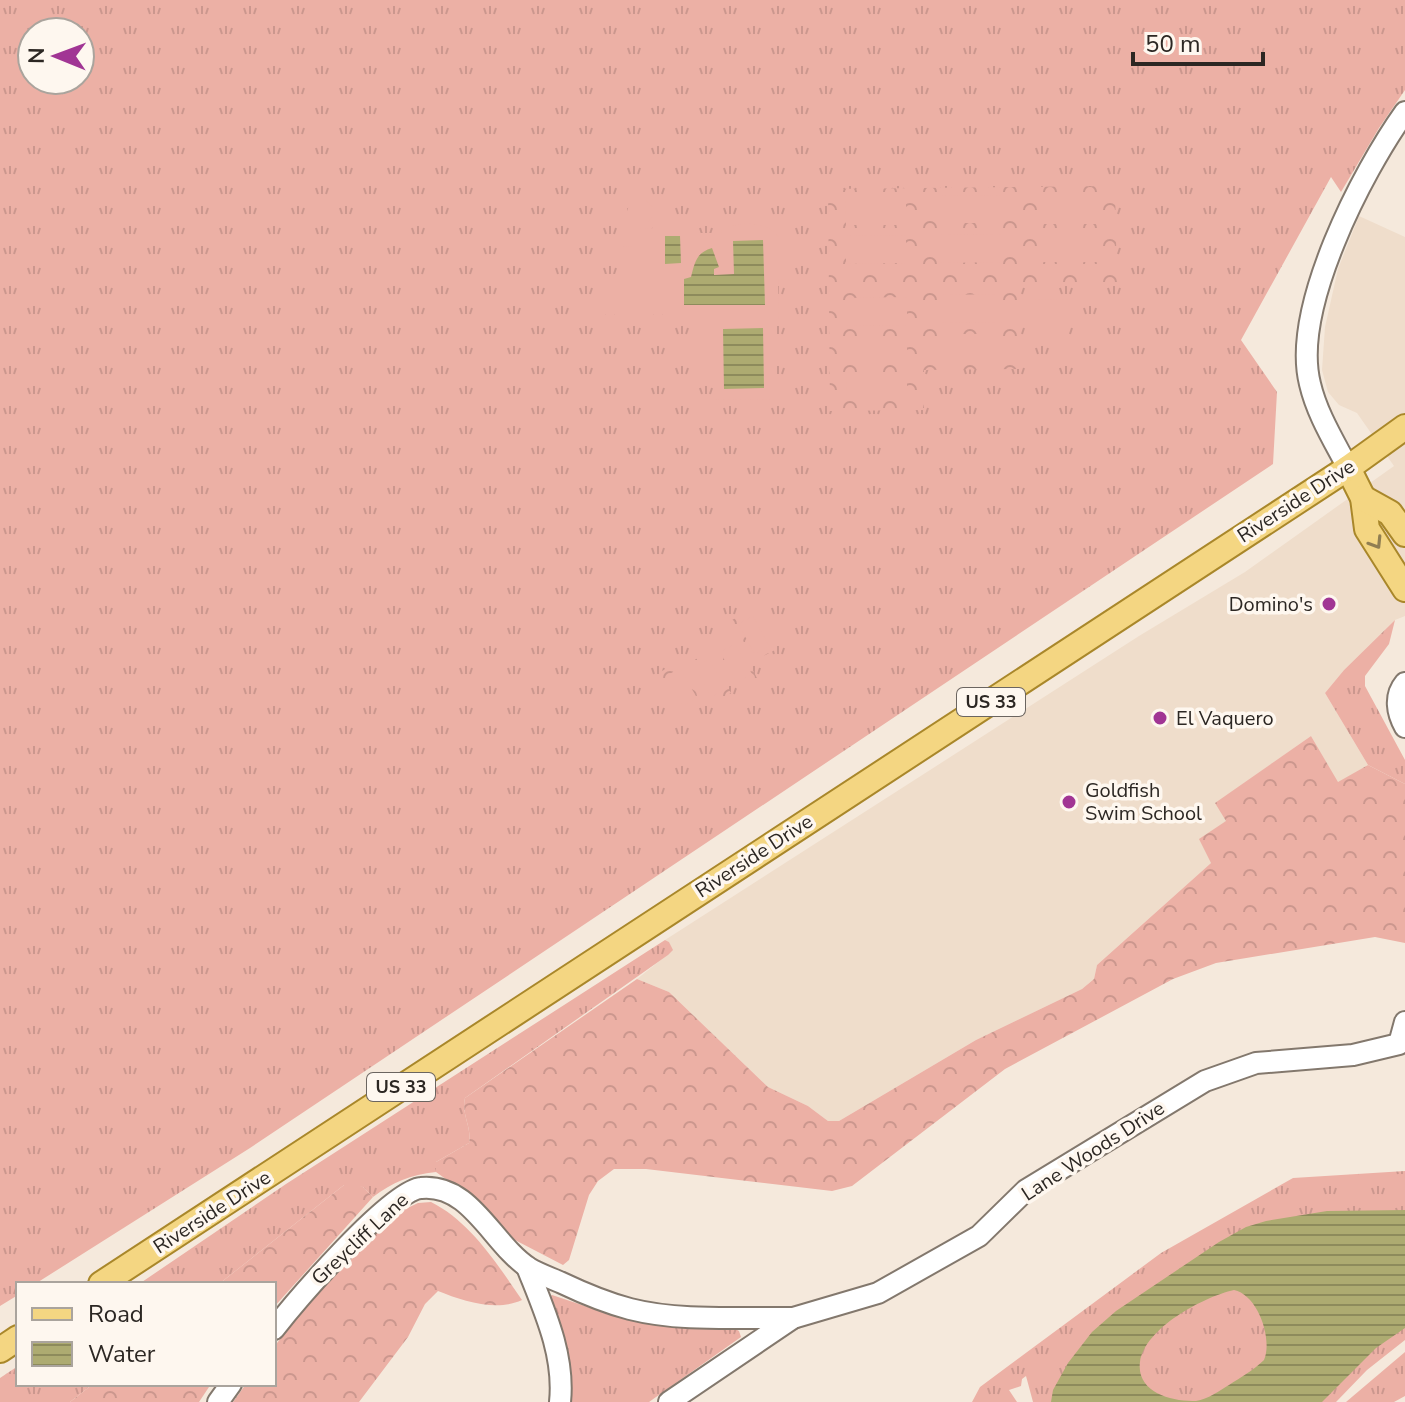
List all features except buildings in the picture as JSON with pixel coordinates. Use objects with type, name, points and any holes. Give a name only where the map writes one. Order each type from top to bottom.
[{"type":"main road","name":"Riverside Drive","points":[[104,1282],[1348,468],[1405,427]]},
{"type":"main road","points":[[1348,468],[1363,498],[1367,529],[1405,589]]},
{"type":"main road","points":[[1363,498],[1390,513],[1405,534]]},
{"type":"street","points":[[1348,468],[1325,423],[1310,383],[1308,359],[1311,325],[1320,281],[1349,212],[1369,168],[1405,112]]},
{"type":"street","points":[[1405,683],[1400,689],[1397,705],[1405,727]]},
{"type":"street","name":"Lane Woods Drive","points":[[669,1402],[793,1318],[878,1293],[979,1236],[1026,1190],[1205,1081],[1256,1063],[1353,1055],[1402,1046],[1405,1022]]},
{"type":"street","name":"Greycliff Lane","points":[[276,1327],[309,1287],[397,1198],[417,1188],[440,1188],[460,1197],[527,1267],[580,1291],[631,1309],[686,1316],[793,1318]]},
{"type":"street","name":"Greycliff Lane","points":[[527,1267],[552,1330],[559,1360],[560,1402]]},
{"type":"shaded area","points":[[1359,216],[1405,237],[1405,616],[1395,620],[1325,693],[1368,765],[1338,783],[1311,736],[1216,803],[1226,821],[1211,863],[1097,965],[1094,979],[1082,989],[976,1040],[839,1121],[828,1121],[808,1106],[768,1087],[669,992],[637,979],[672,951],[665,940],[1139,636],[1245,572],[1394,466],[1357,413],[1339,405],[1328,392],[1322,370],[1325,327],[1338,269]]},
{"type":"green space","points":[[0,0],[1405,0],[1405,90],[1341,192],[1331,177],[1241,340],[1277,392],[1273,464],[250,1148],[38,1282],[16,1282],[16,1296],[0,1306]]},
{"type":"green space","points":[[1115,186],[1117,285],[1020,287],[1021,369],[924,370],[924,410],[830,411],[828,189]]},
{"type":"green space","points":[[1001,195],[1001,223],[941,223],[941,196]]},
{"type":"green space","points":[[1038,196],[1099,196],[1099,224],[1038,224]]},
{"type":"green space","points":[[845,197],[906,197],[906,225],[846,225]]},
{"type":"green space","points":[[636,200],[646,200],[653,208],[653,217],[647,222],[640,222],[640,229],[653,228],[653,224],[691,224],[691,233],[721,233],[728,227],[749,224],[769,228],[779,238],[789,238],[789,279],[778,280],[775,399],[713,400],[716,371],[704,359],[691,359],[691,314],[602,314],[602,274],[623,274],[623,247],[632,246],[632,217],[628,217],[628,208]]},
{"type":"green space","points":[[1001,234],[1001,262],[940,263],[940,235]]},
{"type":"green space","points":[[1038,234],[1099,234],[1099,262],[1038,262]]},
{"type":"green space","points":[[906,235],[906,263],[846,264],[846,236]]},
{"type":"green space","points":[[1003,294],[1003,322],[942,323],[942,295]]},
{"type":"green space","points":[[907,297],[907,325],[846,326],[846,298]]},
{"type":"green space","points":[[1068,299],[1068,315],[1034,315],[1034,300]]},
{"type":"green space","points":[[1034,325],[1068,325],[1068,340],[1034,340]]},
{"type":"green space","points":[[942,334],[1003,334],[1003,362],[942,362]]},
{"type":"green space","points":[[846,336],[907,336],[907,364],[846,364]]},
{"type":"green space","points":[[846,373],[907,373],[907,401],[847,401]]},
{"type":"green space","points":[[752,609],[775,650],[754,661],[732,620]]},
{"type":"green space","points":[[753,616],[769,646],[755,654],[738,624]]},
{"type":"green space","points":[[1395,620],[1389,644],[1365,676],[1365,686],[1405,760],[1405,784],[1368,765],[1325,693]]},
{"type":"green space","points":[[735,637],[757,678],[737,689],[714,648]]},
{"type":"green space","points":[[735,644],[752,674],[737,683],[720,652]]},
{"type":"green space","points":[[709,652],[731,693],[711,704],[689,663]]},
{"type":"green space","points":[[709,659],[726,689],[711,697],[695,667]]},
{"type":"green space","points":[[681,661],[703,702],[683,713],[660,672]]},
{"type":"green space","points":[[680,668],[697,698],[683,706],[666,676]]},
{"type":"green space","points":[[1311,736],[1338,782],[1368,765],[1405,784],[1405,943],[1375,937],[1216,963],[1173,979],[1005,1069],[852,1186],[832,1191],[646,1169],[614,1169],[598,1181],[589,1195],[569,1260],[563,1265],[513,1239],[461,1190],[436,1172],[436,1162],[469,1143],[465,1098],[637,979],[669,992],[768,1087],[808,1106],[828,1121],[839,1121],[976,1040],[1082,989],[1094,979],[1097,965],[1211,863],[1199,839],[1226,821],[1215,803]]},
{"type":"green space","points":[[665,940],[669,942],[673,950],[668,955],[465,1098],[469,1143],[436,1162],[436,1172],[402,1180],[373,1197],[363,1187],[344,1185],[222,1282],[142,1282],[286,1184]]},
{"type":"green space","points":[[1405,1171],[1405,1340],[1367,1370],[1336,1402],[1033,1402],[1026,1376],[1021,1386],[1009,1390],[1017,1402],[972,1402],[980,1387],[1161,1253],[1293,1178]]},
{"type":"green space","points":[[352,1183],[363,1187],[373,1197],[276,1305],[276,1282],[222,1282],[344,1185]]},
{"type":"green space","points":[[431,1202],[471,1232],[522,1300],[491,1305],[438,1291],[425,1304],[408,1337],[359,1402],[233,1402],[245,1386],[276,1386],[276,1344],[310,1300],[366,1240],[397,1213],[418,1203]]},
{"type":"green space","points":[[552,1295],[624,1319],[659,1326],[734,1328],[741,1337],[649,1402],[569,1402],[549,1297]]},
{"type":"green space","points":[[1405,1352],[1405,1396],[1394,1402],[1346,1402]]},
{"type":"green space","points":[[16,1367],[16,1386],[90,1386],[70,1402],[0,1402],[0,1378]]},
{"type":"green space","points":[[90,1386],[210,1386],[199,1402],[70,1402]]},
{"type":"water","points":[[665,236],[680,236],[681,263],[665,264]]},
{"type":"water","points":[[763,240],[765,305],[684,305],[684,279],[691,277],[699,255],[712,248],[719,267],[714,269],[714,275],[734,274],[733,241]]},
{"type":"water","points":[[763,328],[764,388],[724,389],[723,329]]},
{"type":"water","points":[[1405,1210],[1405,1328],[1376,1348],[1322,1402],[1051,1402],[1053,1390],[1068,1363],[1092,1332],[1116,1311],[1246,1227],[1327,1211]],"holes":[[[1234,1290],[1243,1294],[1256,1309],[1265,1330],[1264,1360],[1229,1385],[1196,1401],[1176,1400],[1149,1388],[1140,1372],[1140,1362],[1152,1337],[1177,1316],[1207,1299]]]},
{"type":"place","name":"Domino's","points":[[1329,604]]},
{"type":"place","name":"El Vaquero","points":[[1160,718]]},
{"type":"place","name":"Goldfish Swim School","points":[[1069,802]]}]
